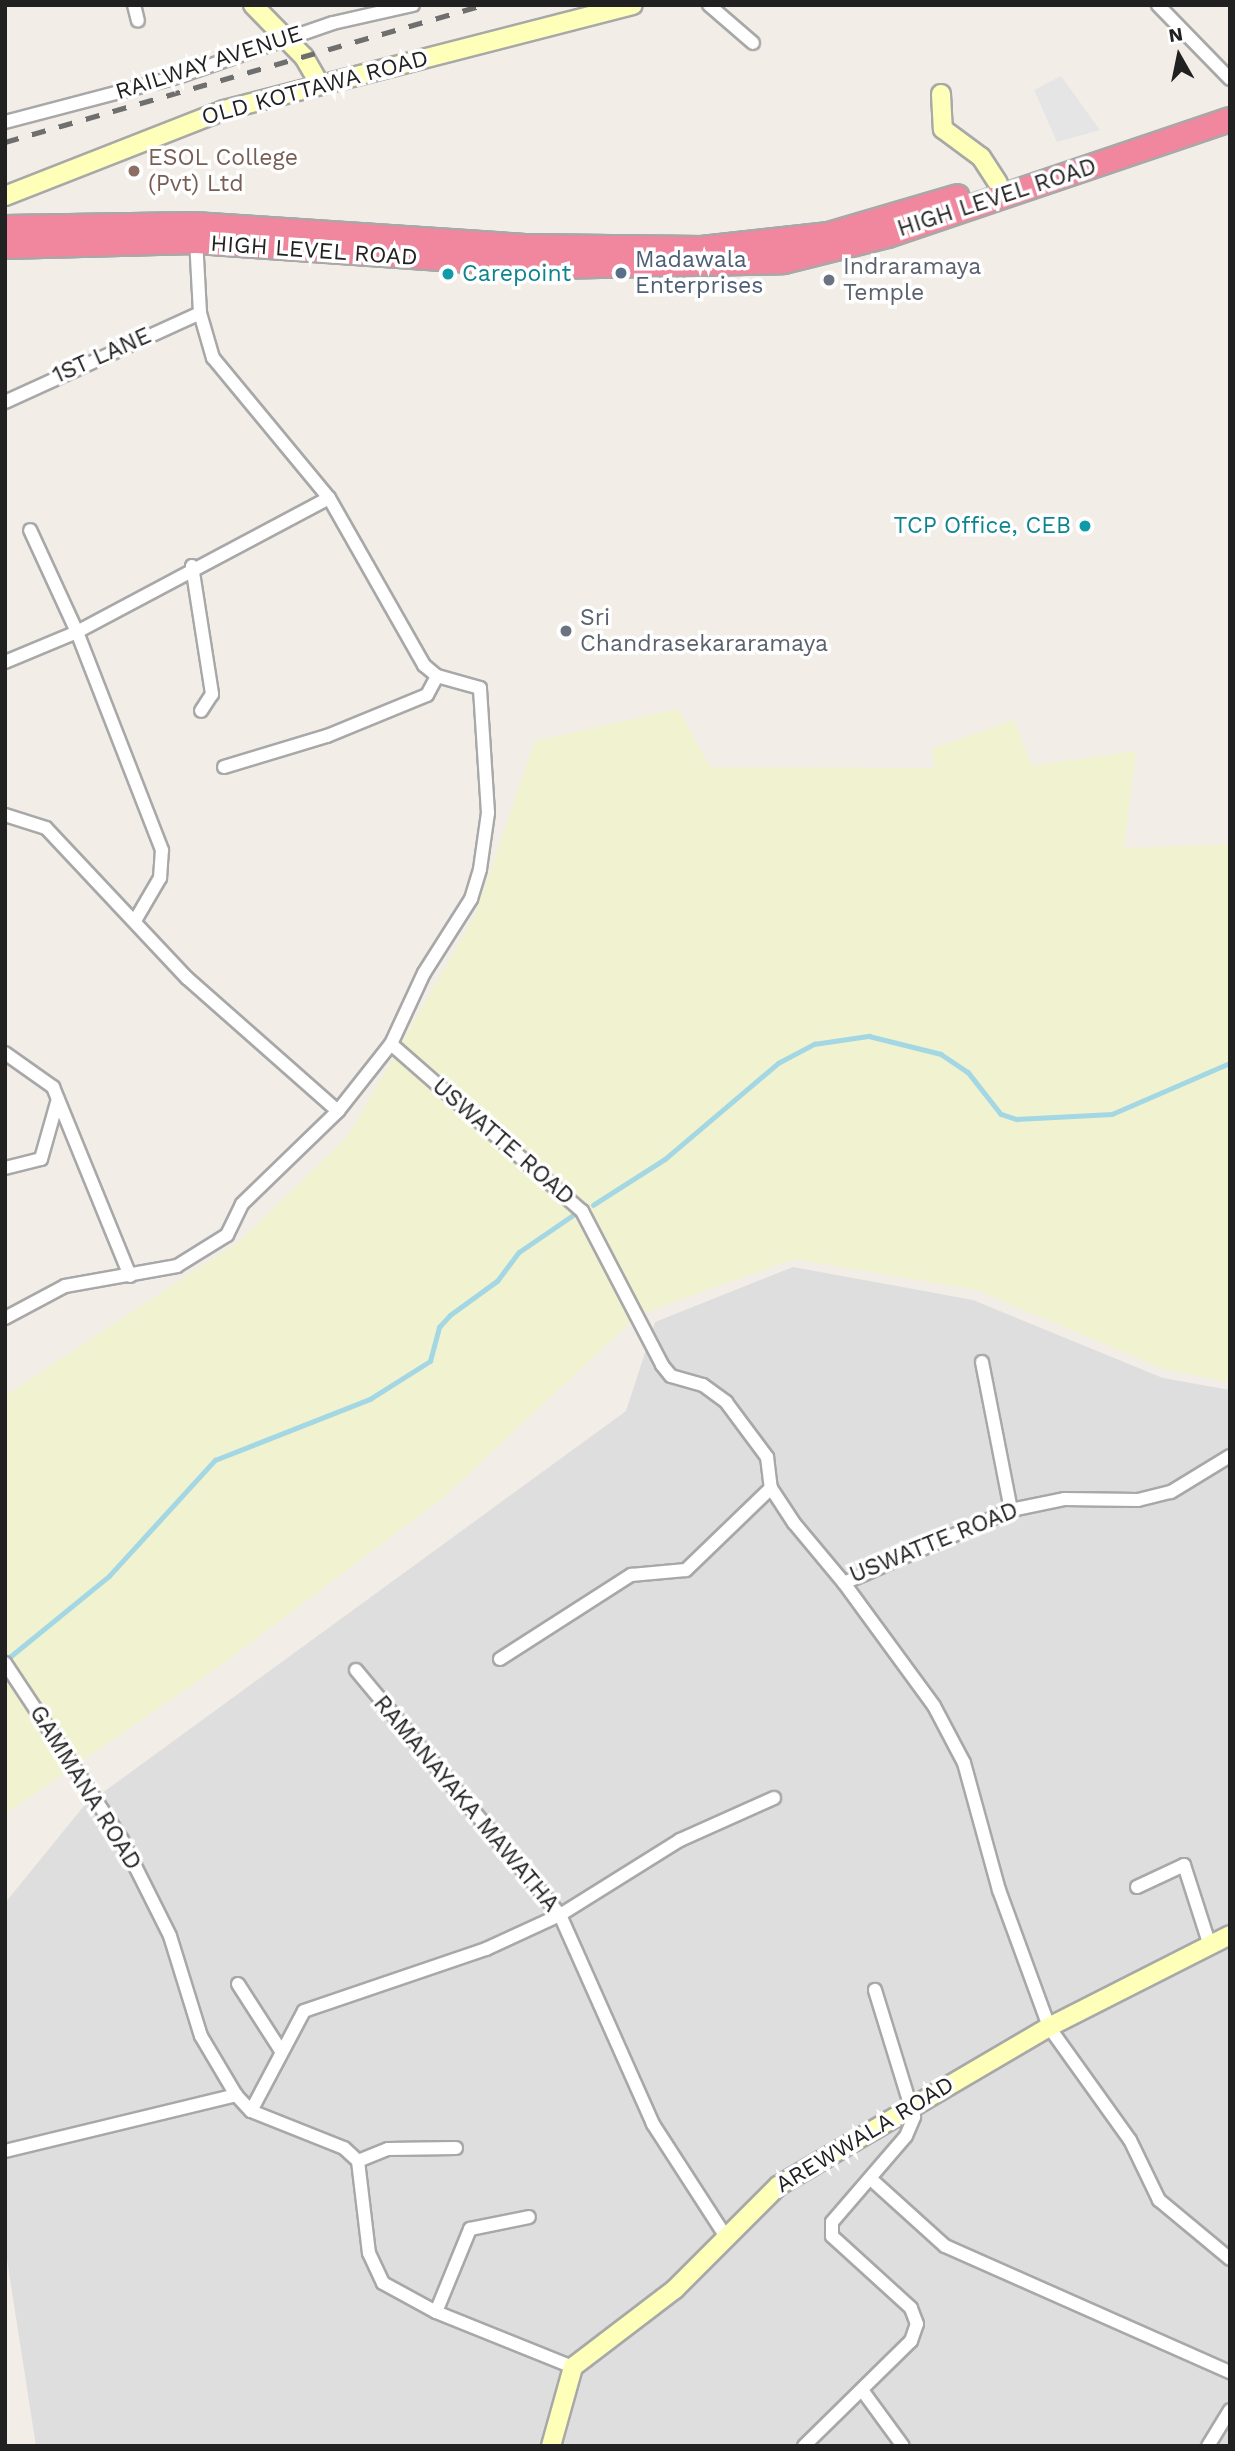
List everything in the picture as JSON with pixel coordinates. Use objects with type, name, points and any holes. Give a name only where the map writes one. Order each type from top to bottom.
[{"type":"highway","name":"HIGH LEVEL ROAD","points":[[5,228],[532,246],[734,247],[828,234],[998,183],[1230,103]]},
{"type":"highway","name":"HIGH LEVEL ROAD","points":[[5,246],[195,233],[551,266],[783,261],[887,235],[1230,119]]},
{"type":"street","points":[[134,5],[138,20]]},
{"type":"street","points":[[253,5],[284,37],[319,83]]},
{"type":"street","name":"RAILWAY AVENUE","points":[[5,122],[177,77],[284,37],[412,5]]},
{"type":"street","name":"OLD KOTTAWA ROAD","points":[[5,196],[199,119],[319,83],[633,5]]},
{"type":"street","points":[[709,5],[753,43]]},
{"type":"street","points":[[1158,5],[1230,79]]},
{"type":"street","points":[[941,94],[943,129],[982,157],[998,183]]},
{"type":"street","points":[[5,1318],[65,1286],[177,1266],[227,1235],[242,1204],[338,1111],[391,1044],[424,973],[471,899],[488,813],[480,688],[437,676],[424,665],[329,498],[213,358],[200,313],[195,233]]},
{"type":"street","name":"1ST LANE","points":[[5,402],[200,313]]},
{"type":"street","points":[[5,662],[77,632],[192,566],[329,498]]},
{"type":"street","points":[[30,530],[77,632],[162,850],[160,878],[136,919]]},
{"type":"street","points":[[192,566],[212,694],[201,711]]},
{"type":"street","points":[[223,767],[327,736],[427,695],[437,676]]},
{"type":"street","points":[[5,815],[46,828],[136,919],[187,978],[338,1111]]},
{"type":"street","name":"USWATTE ROAD","points":[[391,1044],[582,1210],[662,1365],[671,1376],[703,1385],[726,1402],[767,1457],[771,1488],[844,1583],[1011,1510],[1064,1499],[1138,1500],[1171,1492],[1230,1455]]},
{"type":"street","points":[[5,1053],[53,1087],[130,1276]]},
{"type":"street","points":[[5,1168],[41,1159],[54,1131],[58,1099]]},
{"type":"street","points":[[982,1362],[1011,1510]]},
{"type":"street","points":[[500,1659],[631,1575],[686,1570],[771,1488]]},
{"type":"street","points":[[844,1583],[934,1706],[964,1763],[999,1890],[1049,2027],[1130,2140],[1159,2200],[1229,2257]]},
{"type":"street","name":"GAMMANA ROAD","points":[[5,1663],[122,1840],[170,1936],[201,2036],[236,2095],[251,2111],[344,2148],[359,2161]]},
{"type":"street","name":"RAMANAYAKA MAWATHA","points":[[356,1670],[560,1915],[653,2124],[726,2237]]},
{"type":"street","points":[[251,2111],[304,2011],[486,1950],[560,1915],[680,1840],[774,1798]]},
{"type":"street","points":[[1136,1887],[1184,1865],[1210,1946]]},
{"type":"street","name":"AREWWALA ROAD","points":[[573,2367],[675,2289],[778,2186],[1049,2027],[1230,1935]]},
{"type":"street","points":[[238,1984],[281,2051]]},
{"type":"street","points":[[804,2446],[911,2341],[917,2324],[911,2308],[832,2236],[832,2222],[872,2180],[906,2136],[914,2104],[874,1990]]},
{"type":"street","points":[[5,2151],[236,2095]]},
{"type":"street","points":[[456,2148],[388,2149],[359,2161],[369,2253],[383,2283],[436,2312],[573,2367],[551,2446]]},
{"type":"street","points":[[872,2180],[945,2246],[1230,2372]]},
{"type":"street","points":[[436,2312],[470,2229],[529,2217]]},
{"type":"street","points":[[862,2390],[903,2446]]},
{"type":"street","points":[[1209,2446],[1230,2410]]},
{"type":"shaded area","points":[[1061,76],[1100,130],[1057,142],[1034,90]]},
{"type":"shaded area","points":[[793,1267],[973,1300],[1163,1378],[1230,1390],[1230,2446],[36,2446],[5,2247],[5,1903],[83,1807],[626,1411],[655,1322]]},
{"type":"green space","points":[[678,709],[710,767],[934,768],[932,749],[1014,720],[1032,766],[1136,751],[1124,848],[1230,844],[1230,1382],[1163,1369],[977,1290],[794,1259],[638,1315],[444,1497],[221,1665],[5,1814],[5,1396],[241,1240],[348,1136],[475,915],[535,741]]},
{"type":"waterway","points":[[593,1205],[665,1159],[778,1063],[814,1044],[869,1036],[941,1054],[968,1072],[1001,1114],[1016,1119],[1112,1114],[1230,1063]]},
{"type":"waterway","points":[[6,1660],[109,1576],[215,1460],[370,1399],[430,1361],[439,1327],[450,1315],[497,1281],[519,1252],[576,1213]]},
{"type":"railway","points":[[5,142],[484,5]]},
{"type":"place","name":"ESOL College (Pvt) Ltd","points":[[134,171]]},
{"type":"place","name":"Madawala Enterprises","points":[[621,273]]},
{"type":"place","name":"Carepoint","points":[[448,274]]},
{"type":"place","name":"Indraramaya Temple","points":[[829,280]]},
{"type":"place","name":"TCP Office, CEB","points":[[1085,526]]},
{"type":"place","name":"Sri Chandrasekararamaya","points":[[566,631]]}]
